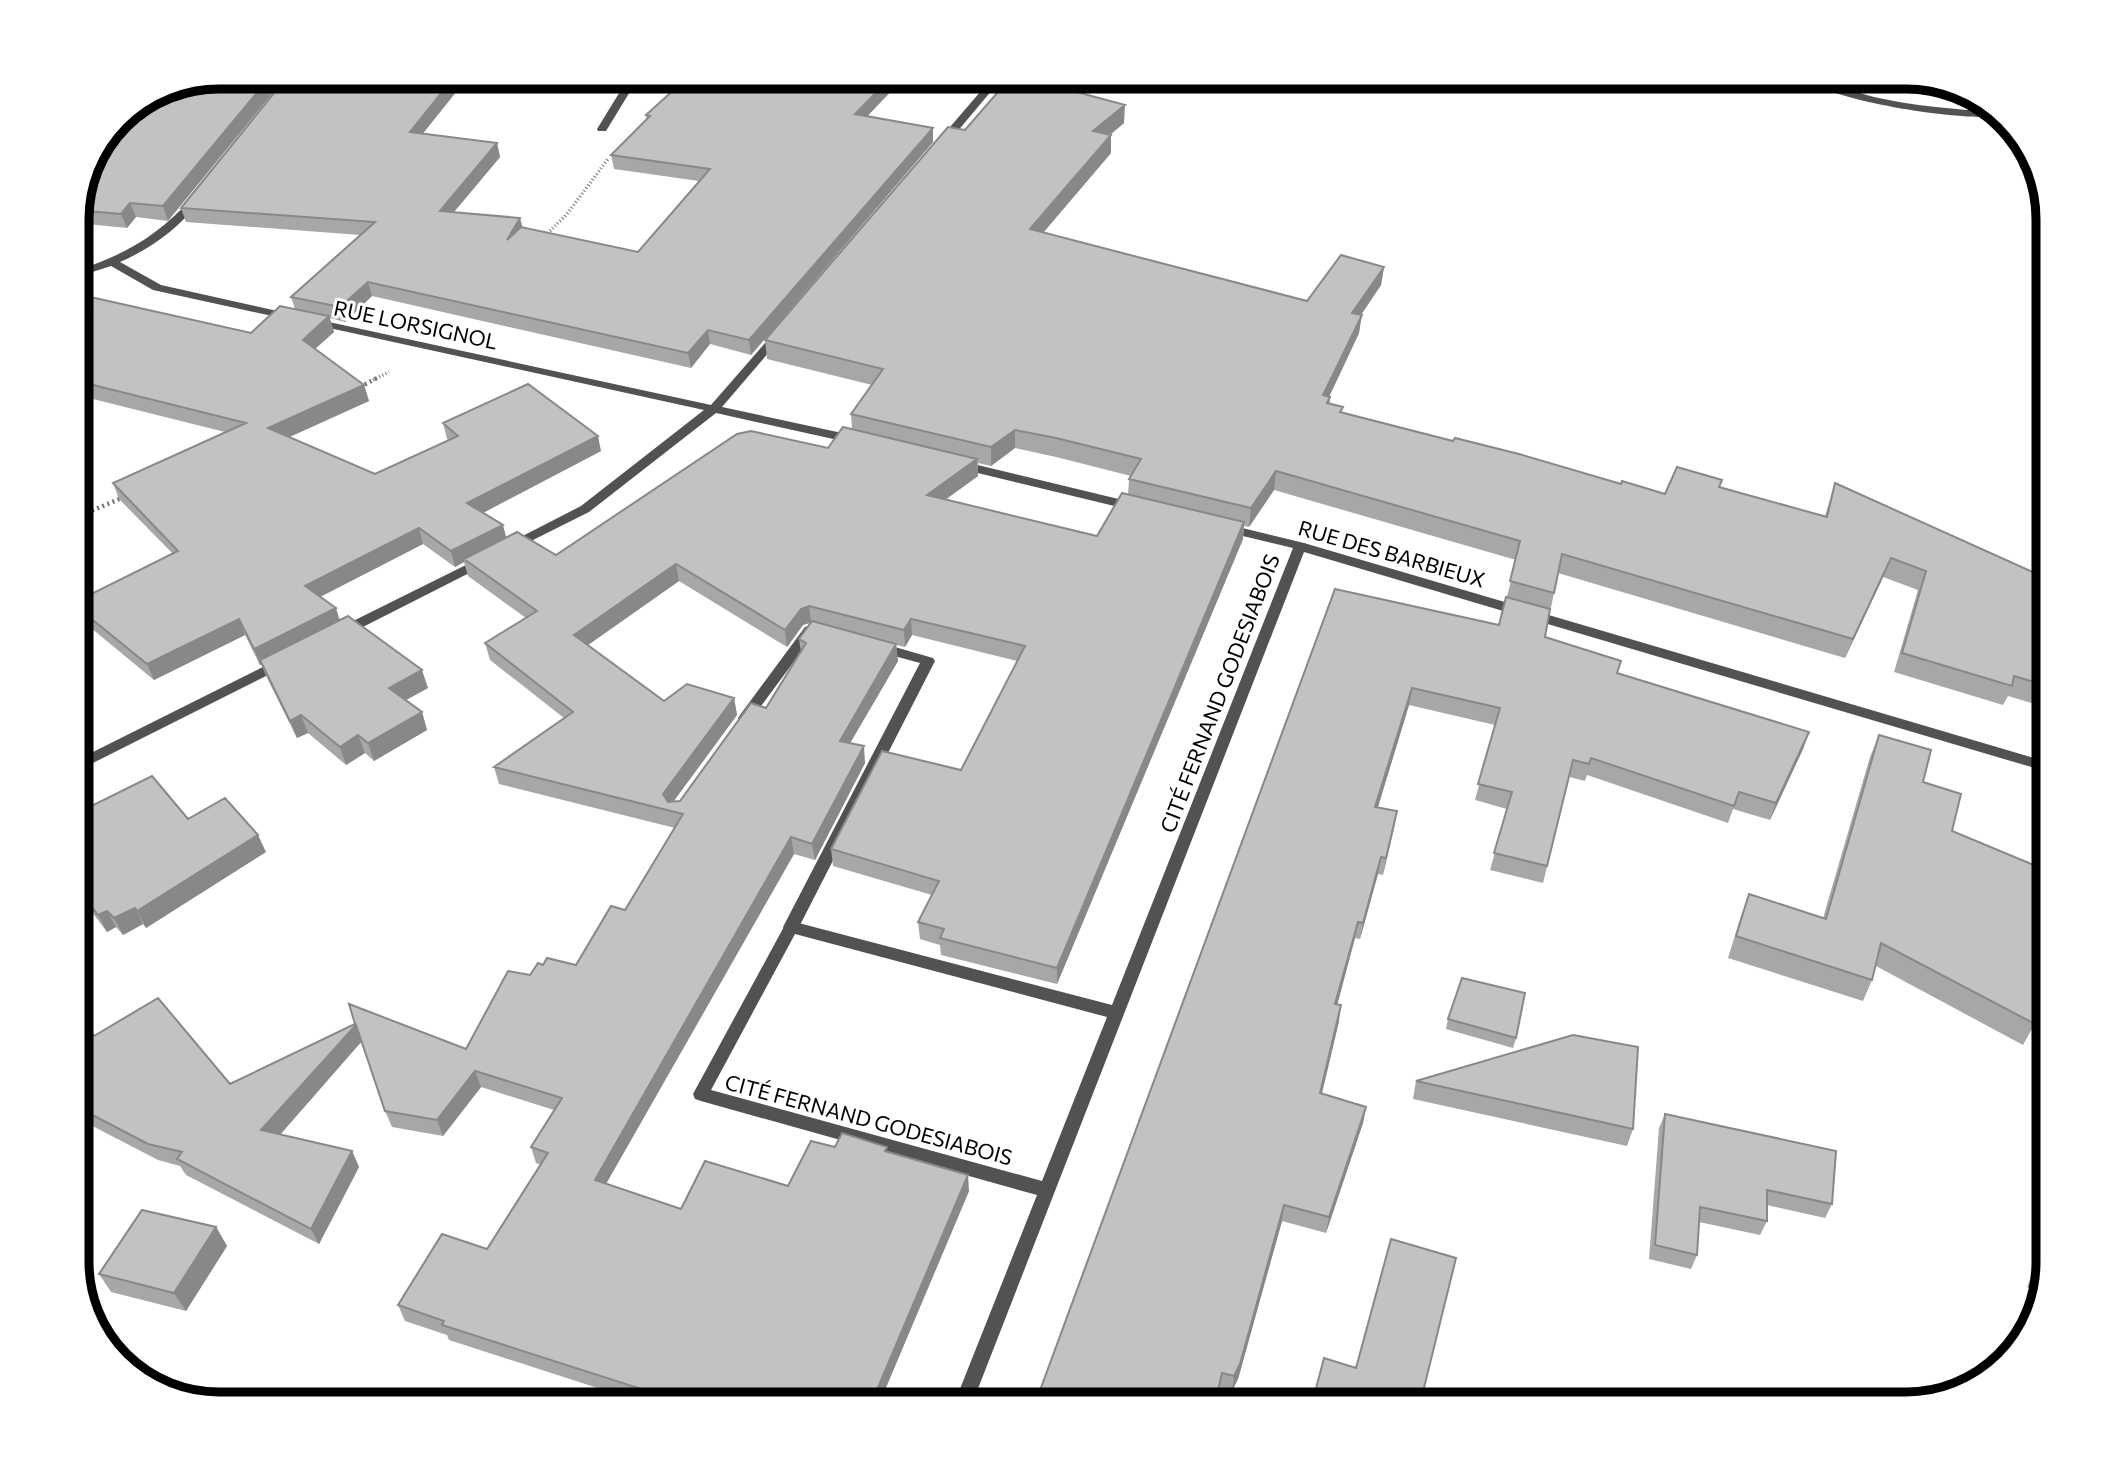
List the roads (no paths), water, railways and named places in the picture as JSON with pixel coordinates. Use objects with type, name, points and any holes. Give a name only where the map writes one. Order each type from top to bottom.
[{"type":"street","points":[[1834,89],[1906,109],[1982,114]]},
{"type":"street","points":[[602,130],[626,90]]},
{"type":"street","points":[[936,149],[987,90]]},
{"type":"street","points":[[90,270],[114,262],[161,238],[205,189]]},
{"type":"street","name":"RUE LORSIGNOL","points":[[114,262],[157,288],[716,407]]},
{"type":"street","points":[[325,640],[585,509],[716,407],[787,325]]},
{"type":"street","points":[[716,407],[866,443]]},
{"type":"street","points":[[947,462],[1150,510]]},
{"type":"street","name":"RUE DES BARBIEUX","points":[[1218,526],[1300,545],[2036,763]]},
{"type":"street","name":"CITÉ FERNAND GODESIABOIS","points":[[968,1392],[1300,545]]},
{"type":"street","points":[[739,726],[810,630],[823,634]]},
{"type":"street","name":"CITÉ FERNAND GODESIABOIS","points":[[862,644],[928,660],[791,927],[701,1094],[1047,1190]]},
{"type":"street","points":[[90,759],[288,659]]},
{"type":"street","points":[[791,927],[1117,1013]]}]
